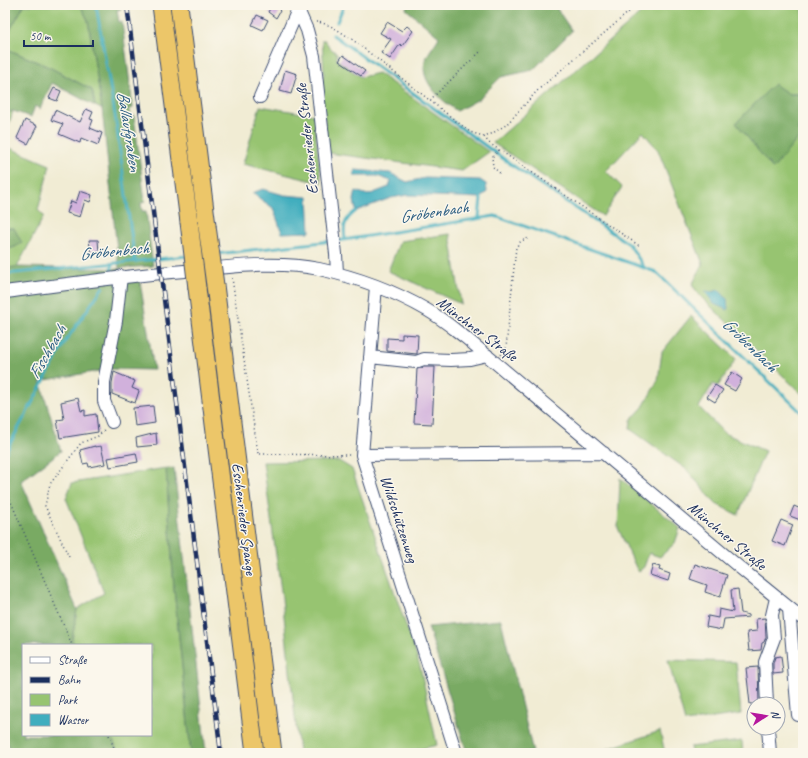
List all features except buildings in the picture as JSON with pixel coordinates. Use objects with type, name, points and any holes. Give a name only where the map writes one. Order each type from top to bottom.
[{"type":"highway","name":"Eschenrieder Spange","points":[[161,5],[255,753]]},
{"type":"highway","name":"Eschenrieder Spange","points":[[179,5],[273,753]]},
{"type":"street","name":"Eschenrieder Straße","points":[[298,6],[314,56],[337,274]]},
{"type":"street","points":[[260,97],[298,6]]},
{"type":"street","name":"Münchner Straße","points":[[5,292],[121,276],[230,266],[282,265],[318,269],[376,286],[428,310],[466,338],[789,609],[803,619]]},
{"type":"street","points":[[112,422],[104,401],[104,382],[116,321],[121,276]]},
{"type":"street","name":"Wildschützenweg","points":[[376,286],[362,455],[456,753]]},
{"type":"street","points":[[370,357],[416,362],[424,359],[491,359]]},
{"type":"street","points":[[362,455],[604,453]]},
{"type":"street","points":[[767,696],[765,662],[774,638],[772,615],[776,598]]},
{"type":"street","points":[[789,609],[798,715]]},
{"type":"street","points":[[769,736],[770,753]]},
{"type":"path","points":[[483,136],[491,134],[506,125],[540,89],[638,5]]},
{"type":"path","points":[[304,21],[320,22],[332,27],[353,40],[470,132],[483,136],[498,150],[641,247]]},
{"type":"path","points":[[430,100],[481,51]]},
{"type":"path","points":[[498,150],[492,157],[492,167],[502,175]]},
{"type":"path","points":[[491,359],[506,348],[516,247],[521,241],[529,238]]},
{"type":"path","points":[[230,266],[258,454],[362,455]]},
{"type":"path","points":[[69,557],[45,506],[50,484],[82,443],[98,436],[112,422]]},
{"type":"path","points":[[5,488],[72,644]]},
{"type":"path","points":[[109,736],[116,753]]},
{"type":"green space","points":[[5,5],[24,5],[5,39]]},
{"type":"green space","points":[[24,5],[80,5],[88,20],[102,109],[95,106],[92,90],[51,68],[5,48],[5,39]]},
{"type":"green space","points":[[80,5],[120,5],[121,9],[117,10],[119,22],[122,22],[133,108],[129,109],[131,116],[134,116],[145,202],[141,203],[142,211],[146,211],[153,266],[119,268],[102,109],[88,20]]},
{"type":"green space","points":[[407,5],[560,5],[557,9],[572,31],[533,70],[501,77],[479,99],[457,111],[439,97],[429,83],[424,69],[429,52],[439,37],[406,9]]},
{"type":"green space","points":[[650,5],[803,5],[803,94],[789,94],[798,128],[803,121],[803,395],[702,298],[692,285],[703,264],[658,150],[643,132],[606,171],[622,187],[603,216],[493,143]]},
{"type":"green space","points":[[322,40],[325,40],[330,48],[337,53],[337,60],[361,77],[378,73],[489,152],[462,171],[328,153],[321,85],[324,73]]},
{"type":"green space","points":[[5,48],[51,68],[92,90],[95,106],[52,83],[40,109],[35,106],[31,117],[13,111],[5,113]]},
{"type":"green space","points":[[774,84],[789,94],[803,94],[803,121],[798,128],[799,137],[773,169],[736,123]]},
{"type":"green space","points":[[260,106],[314,115],[321,183],[243,164]]},
{"type":"green space","points":[[13,111],[5,136],[5,113]]},
{"type":"green space","points":[[5,146],[50,165],[38,210],[44,216],[17,267],[5,268],[5,250],[15,247],[14,228],[5,228]]},
{"type":"green space","points":[[5,228],[14,228],[22,243],[5,250]]},
{"type":"green space","points":[[450,234],[461,304],[388,271],[400,241]]},
{"type":"green space","points":[[5,268],[120,269],[121,276],[139,275],[154,370],[111,369],[40,381],[61,451],[21,481],[77,609],[72,640],[74,644],[22,644],[22,736],[111,736],[118,753],[10,753],[5,734]]},
{"type":"green space","points":[[691,316],[736,359],[718,386],[713,384],[699,407],[724,433],[765,451],[738,515],[716,504],[686,469],[630,429],[631,420],[643,407],[658,380],[662,352]]},
{"type":"green space","points":[[339,461],[352,469],[420,666],[437,745],[404,753],[299,753],[282,598],[263,462]]},
{"type":"green space","points":[[166,468],[174,589],[191,753],[118,753],[111,736],[152,736],[152,644],[74,644],[72,640],[77,609],[104,593],[66,498],[72,483]]},
{"type":"green space","points":[[174,468],[206,753],[191,753],[174,589],[166,469]]},
{"type":"green space","points":[[620,478],[680,528],[675,543],[660,557],[649,553],[644,567],[638,572],[618,528]]},
{"type":"green space","points":[[501,620],[533,752],[467,753],[428,627]]},
{"type":"green space","points":[[668,660],[736,662],[741,714],[685,722]]},
{"type":"green space","points":[[660,731],[665,753],[595,753]]},
{"type":"green space","points":[[742,741],[743,753],[691,753],[690,747]]},
{"type":"water","points":[[355,170],[390,173],[407,182],[425,178],[480,180],[486,184],[487,192],[481,198],[408,195],[391,198],[356,211],[354,200],[356,191],[368,195],[389,187],[391,181],[377,176],[353,176]]},
{"type":"water","points":[[263,189],[284,195],[308,197],[310,232],[282,233],[273,208],[252,193]]},
{"type":"water","points":[[719,290],[727,299],[728,310],[714,304],[705,291],[712,292]]},
{"type":"waterway","name":"Ballaufgraben","points":[[96,5],[115,115],[135,262]]},
{"type":"waterway","points":[[337,22],[344,5]]},
{"type":"waterway","points":[[333,35],[512,165],[629,244],[644,267]]},
{"type":"waterway","points":[[479,217],[481,198]]},
{"type":"waterway","points":[[345,239],[345,224],[349,217],[356,211]]},
{"type":"waterway","name":"Gröbenbach","points":[[337,241],[495,216],[656,272],[803,414]]},
{"type":"waterway","name":"Gröbenbach","points":[[216,254],[332,241]]},
{"type":"waterway","name":"Gröbenbach","points":[[5,274],[188,256]]},
{"type":"waterway","name":"Gröbenbach","points":[[111,270],[113,264]]},
{"type":"waterway","name":"Fischbach","points":[[5,453],[65,342],[103,287]]},
{"type":"railway","points":[[127,5],[221,753]]}]
